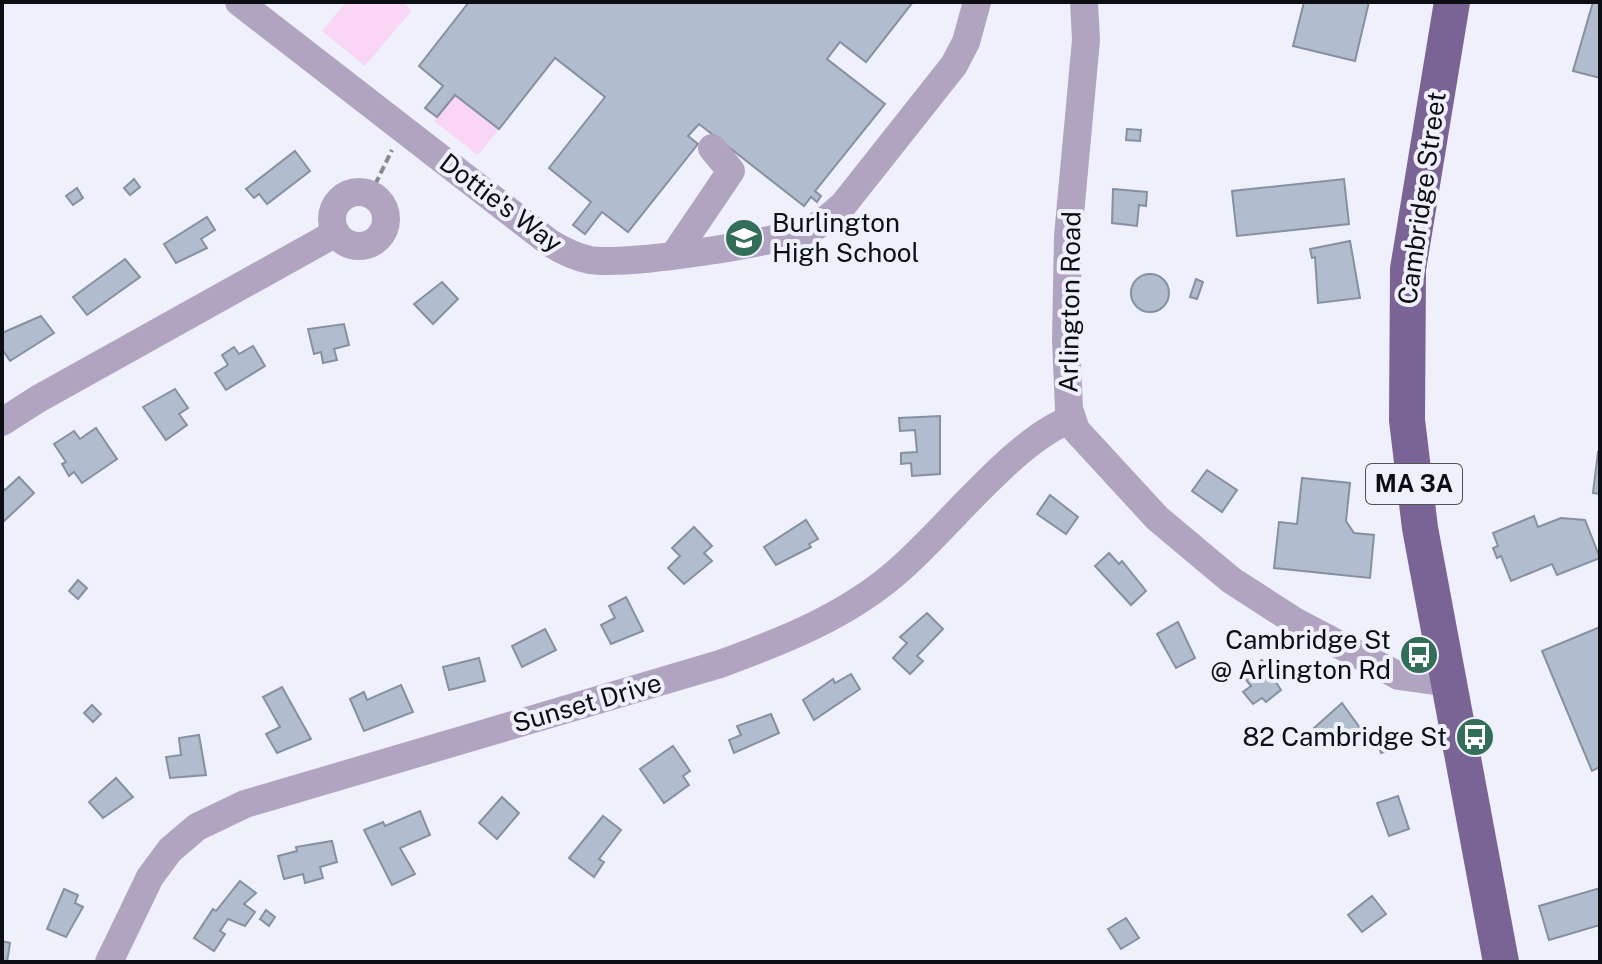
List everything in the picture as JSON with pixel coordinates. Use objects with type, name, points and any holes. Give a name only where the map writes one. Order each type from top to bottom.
[{"type":"main road","name":"Cambridge Street","points":[[1452,2],[1411,248],[1405,352],[1407,420],[1420,528],[1501,962]]},
{"type":"street","name":"Dottie's Way","points":[[239,2],[566,253],[609,261],[674,255],[798,233],[832,215],[954,65],[966,42],[977,2]]},
{"type":"street","name":"Arlington Road","points":[[1084,2],[1086,40],[1068,236],[1066,377],[1072,419],[1082,437],[1157,518],[1231,580],[1296,622],[1399,676],[1449,683]]},
{"type":"street","points":[[674,255],[731,171],[712,148]]},
{"type":"street","points":[[354,193],[370,195],[385,211],[381,234],[373,242],[355,245],[336,233],[333,216],[339,201],[354,193]]},
{"type":"street","points":[[2,422],[336,233]]},
{"type":"street","name":"Sunset Drive","points":[[109,962],[159,862],[182,837],[204,823],[245,804],[720,664],[787,638],[844,609],[889,579],[1029,444],[1057,424],[1072,419]]},
{"type":"path","points":[[370,195],[403,129]]},
{"type":"shaded area","points":[[346,2],[402,2],[412,10],[365,66],[322,31]]},
{"type":"shaded area","points":[[455,95],[499,129],[478,155],[434,121]]},
{"type":"building","points":[[469,2],[913,2],[866,62],[840,42],[827,59],[885,104],[815,191],[821,196],[817,202],[811,197],[804,206],[699,124],[688,136],[698,144],[628,232],[602,212],[585,234],[573,225],[591,202],[549,168],[605,97],[555,58],[499,129],[455,95],[437,117],[425,108],[443,86],[419,66]]},
{"type":"building","points":[[1304,2],[1369,2],[1355,61],[1293,46]]},
{"type":"building","points":[[1593,2],[1600,2],[1600,78],[1573,71]]},
{"type":"building","points":[[1127,129],[1141,130],[1140,141],[1126,140]]},
{"type":"building","points":[[295,151],[310,171],[267,204],[259,194],[254,198],[246,189]]},
{"type":"building","points":[[134,179],[140,187],[130,195],[124,188]]},
{"type":"building","points":[[1344,179],[1349,224],[1237,236],[1232,191]]},
{"type":"building","points":[[77,188],[83,198],[73,205],[66,196]]},
{"type":"building","points":[[1113,189],[1147,192],[1146,206],[1139,205],[1137,226],[1112,223]]},
{"type":"building","points":[[207,217],[215,230],[201,239],[207,248],[176,263],[164,244]]},
{"type":"building","points":[[1350,241],[1360,298],[1318,303],[1315,257],[1312,258],[1310,249]]},
{"type":"building","points":[[125,259],[140,277],[87,315],[73,297]]},
{"type":"building","points":[[1150,274],[1163,280],[1169,293],[1163,306],[1150,312],[1137,306],[1131,293],[1137,280]]},
{"type":"building","points":[[1196,279],[1203,282],[1197,299],[1190,297]]},
{"type":"building","points":[[442,282],[458,299],[433,324],[414,304]]},
{"type":"building","points":[[41,316],[54,333],[10,361],[2,349],[2,333]]},
{"type":"building","points":[[344,324],[349,345],[334,349],[337,360],[323,363],[321,352],[314,354],[308,329]]},
{"type":"building","points":[[253,346],[265,366],[226,390],[215,373],[228,365],[222,355],[234,347],[239,354]]},
{"type":"building","points":[[175,389],[188,408],[179,414],[187,425],[166,440],[143,407]]},
{"type":"building","points":[[940,416],[940,474],[912,476],[911,463],[901,464],[901,453],[917,452],[915,430],[900,431],[899,418]]},
{"type":"building","points":[[96,428],[117,459],[82,483],[74,472],[69,476],[62,464],[66,462],[54,444],[74,431],[80,439]]},
{"type":"building","points":[[1600,452],[1600,494],[1593,493]]},
{"type":"building","points":[[1207,470],[1237,490],[1222,512],[1192,491]]},
{"type":"building","points":[[19,477],[34,493],[2,523],[2,487],[5,490]]},
{"type":"building","points":[[1302,478],[1350,483],[1346,521],[1354,533],[1374,535],[1370,578],[1274,568],[1279,522],[1297,524]]},
{"type":"building","points":[[1050,495],[1078,517],[1066,534],[1037,514]]},
{"type":"building","points":[[1534,516],[1538,527],[1561,518],[1585,520],[1600,558],[1557,575],[1552,564],[1511,581],[1501,556],[1497,558],[1493,548],[1498,546],[1493,533]]},
{"type":"building","points":[[806,520],[818,539],[809,544],[811,547],[776,565],[764,547]]},
{"type":"building","points":[[694,527],[712,546],[704,553],[712,561],[684,584],[668,568],[680,556],[672,548]]},
{"type":"building","points":[[1109,553],[1119,564],[1122,561],[1146,591],[1131,605],[1095,566]]},
{"type":"building","points":[[78,580],[87,588],[78,599],[69,591]]},
{"type":"building","points":[[626,597],[643,631],[611,644],[601,625],[615,618],[609,606]]},
{"type":"building","points":[[927,613],[943,629],[917,656],[923,661],[910,674],[893,658],[907,643],[900,637]]},
{"type":"building","points":[[1178,622],[1195,658],[1176,668],[1157,634]]},
{"type":"building","points":[[1600,627],[1600,767],[1592,771],[1542,651]]},
{"type":"building","points":[[545,629],[556,650],[522,667],[512,646]]},
{"type":"building","points":[[479,658],[485,681],[449,690],[443,667]]},
{"type":"building","points":[[1262,660],[1281,690],[1266,702],[1262,698],[1253,704],[1243,692],[1251,686],[1242,675]]},
{"type":"building","points":[[851,674],[860,689],[814,720],[803,700],[833,679],[835,683]]},
{"type":"building","points":[[401,685],[413,712],[364,731],[350,699],[364,692],[367,700]]},
{"type":"building","points":[[282,687],[311,739],[277,753],[266,734],[280,727],[263,697]]},
{"type":"building","points":[[1342,703],[1363,732],[1345,748],[1332,733],[1325,739],[1314,728]]},
{"type":"building","points":[[92,705],[101,714],[93,722],[84,713]]},
{"type":"building","points":[[771,714],[779,733],[734,753],[729,740],[741,735],[737,726]]},
{"type":"building","points":[[199,735],[206,775],[170,778],[166,757],[181,755],[179,738]]},
{"type":"building","points":[[1384,737],[1390,750],[1381,753],[1376,740]]},
{"type":"building","points":[[673,746],[690,771],[683,776],[689,785],[664,803],[640,769]]},
{"type":"building","points":[[116,778],[133,797],[103,818],[89,802]]},
{"type":"building","points":[[1398,796],[1409,829],[1389,836],[1377,803]]},
{"type":"building","points":[[502,797],[519,813],[497,839],[479,823]]},
{"type":"building","points":[[420,811],[430,835],[400,848],[415,874],[392,885],[364,830],[383,822],[385,826]]},
{"type":"building","points":[[603,816],[621,830],[599,859],[604,862],[594,877],[569,858]]},
{"type":"building","points":[[332,841],[337,862],[320,867],[323,878],[305,883],[303,874],[284,879],[278,856],[297,851],[296,847]]},
{"type":"building","points":[[240,881],[256,893],[244,904],[255,912],[245,926],[228,919],[220,931],[225,934],[214,951],[194,938],[213,909],[216,911]]},
{"type":"building","points":[[1600,888],[1600,925],[1549,940],[1539,906]]},
{"type":"building","points":[[64,889],[78,895],[75,903],[83,907],[66,937],[47,929]]},
{"type":"building","points":[[1372,896],[1386,914],[1362,932],[1348,915]]},
{"type":"building","points":[[266,910],[275,917],[269,926],[260,919]]},
{"type":"building","points":[[1126,918],[1139,938],[1121,949],[1108,929]]},
{"type":"building","points":[[2,941],[10,943],[7,962],[2,962]]},
{"type":"place","name":"Burlington High School","points":[[744,238]]},
{"type":"place","name":"Cambridge St @ Arlington Rd","points":[[1419,655]]},
{"type":"place","name":"82 Cambridge St","points":[[1475,737]]}]
